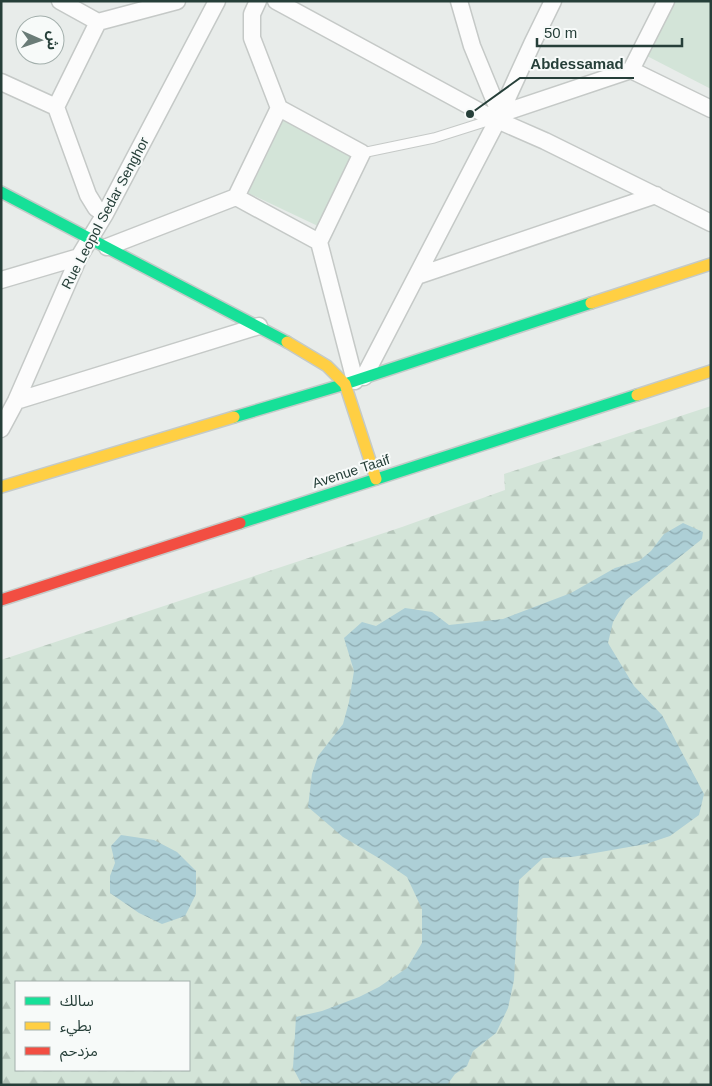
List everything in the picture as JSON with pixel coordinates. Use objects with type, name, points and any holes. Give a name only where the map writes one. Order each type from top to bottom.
[{"type":"street","points":[[60,1],[98,22],[177,1]]},
{"type":"street","name":"Rue Leopol Sedar Senghor","points":[[1,429],[16,400],[79,258],[105,214],[217,1]]},
{"type":"street","points":[[258,1],[252,14],[252,38],[278,108],[362,153],[320,242],[355,381],[376,479]]},
{"type":"street","points":[[276,1],[497,118],[711,222]]},
{"type":"street","points":[[459,1],[472,46],[497,118]]},
{"type":"street","points":[[355,381],[417,276],[554,1]]},
{"type":"street","points":[[497,118],[631,70],[666,1]]},
{"type":"street","points":[[56,107],[98,22]]},
{"type":"street","points":[[631,70],[711,109]]},
{"type":"street","points":[[1,82],[56,107],[88,195],[96,208],[105,214]]},
{"type":"street","points":[[107,247],[236,197],[278,108]]},
{"type":"street","points":[[1,192],[259,326],[355,381]]},
{"type":"street","points":[[417,276],[656,195]]},
{"type":"street","points":[[236,197],[320,242]]},
{"type":"street","points":[[1,280],[79,258]]},
{"type":"street","points":[[1,487],[355,381],[711,264]]},
{"type":"street","points":[[16,400],[259,326]]},
{"type":"street","name":"Avenue Taaif","points":[[1,600],[711,372]]},
{"type":"lane","points":[[362,153],[434,138],[497,118]]},
{"type":"green space","points":[[675,1],[708,1],[711,3],[711,89],[647,56]]},
{"type":"green space","points":[[282,120],[354,154],[320,227],[248,193]]},
{"type":"green space","points":[[711,406],[711,1085],[1,1085],[1,660],[402,527],[505,490],[504,474]]},
{"type":"water","points":[[683,523],[703,532],[702,539],[626,600],[613,622],[608,643],[634,686],[662,715],[704,794],[699,815],[670,836],[646,844],[572,857],[543,858],[519,880],[514,980],[508,1008],[496,1033],[473,1051],[467,1066],[455,1074],[447,1085],[302,1085],[293,1068],[296,1017],[322,1011],[379,987],[407,968],[422,943],[422,909],[407,877],[343,837],[308,807],[312,774],[318,756],[343,724],[349,702],[354,671],[344,638],[362,622],[376,626],[405,608],[432,612],[449,625],[503,619],[571,593],[615,568],[639,561],[651,551],[664,534]]},
{"type":"water","points":[[121,835],[154,840],[177,852],[196,871],[196,894],[185,916],[162,924],[139,913],[110,893],[110,876],[115,863],[111,846]]},
{"type":"traffic: fast","points":[[1,192],[287,342]]},
{"type":"traffic: fast","points":[[234,417],[345,384],[591,303]]},
{"type":"traffic: fast","points":[[240,523],[637,395]]},
{"type":"traffic: slow","points":[[591,303],[711,264]]},
{"type":"traffic: slow","points":[[287,342],[327,366],[345,384],[376,479]]},
{"type":"traffic: slow","points":[[637,395],[711,371]]},
{"type":"traffic: slow","points":[[1,487],[234,417]]},
{"type":"traffic: jam","points":[[1,600],[240,523]]},
{"type":"place","name":"Abdessamad","points":[[470,114]]}]
